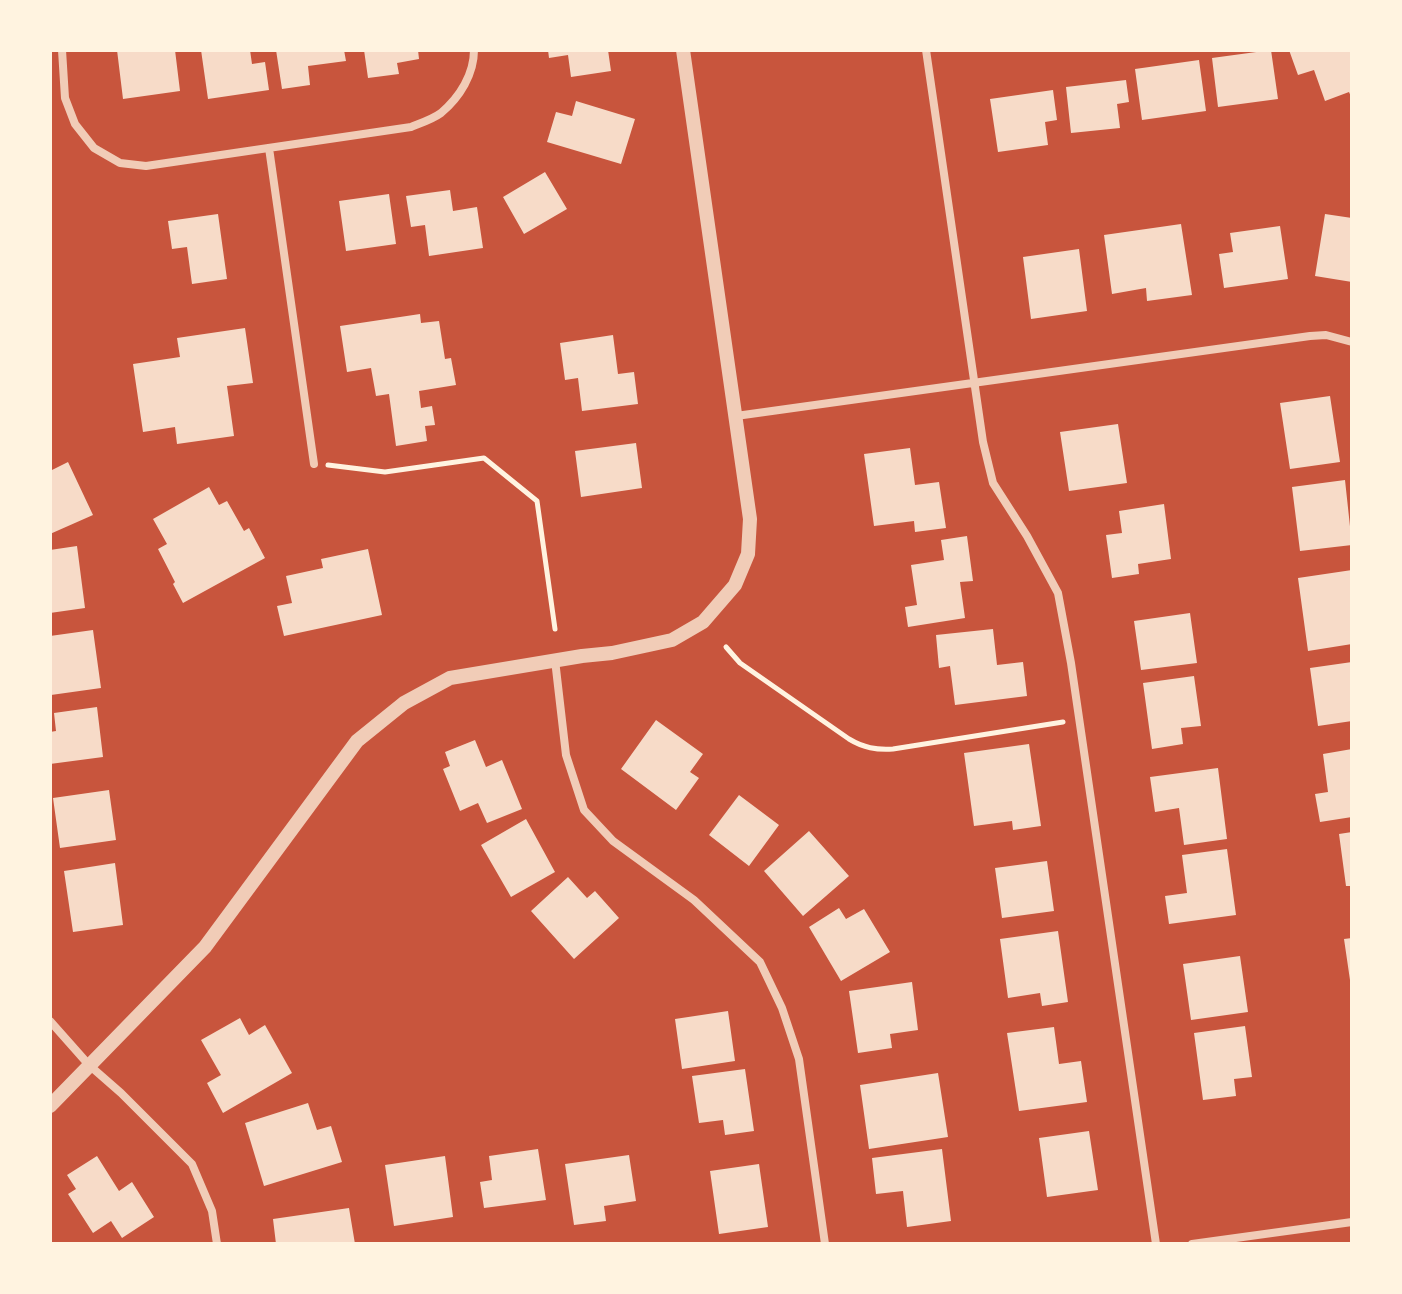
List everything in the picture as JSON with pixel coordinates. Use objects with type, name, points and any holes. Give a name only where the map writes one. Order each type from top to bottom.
[{"type":"street","points":[[62,50],[65,98],[75,124],[94,148],[120,163],[146,166],[411,127],[440,114],[463,89],[474,63],[474,50]]},
{"type":"street","points":[[50,1106],[205,947],[357,741],[380,721],[404,703],[450,678],[612,653],[672,640],[703,622],[735,585],[748,554],[750,519],[683,50]]},
{"type":"street","points":[[926,50],[983,442],[993,483],[1058,593],[1080,720],[1156,1244]]},
{"type":"street","points":[[269,148],[314,464]]},
{"type":"street","points":[[736,416],[1310,336],[1326,335],[1352,342]]},
{"type":"street","points":[[555,660],[566,755],[584,810],[613,841],[694,900],[760,962],[782,1008],[799,1059],[825,1244]]},
{"type":"street","points":[[50,1021],[89,1065],[192,1164],[212,1211],[217,1244]]},
{"type":"street","points":[[1192,1244],[1352,1222]]},
{"type":"path","points":[[314,464],[385,472],[484,458],[537,501],[555,629]]},
{"type":"path","points":[[726,647],[740,663],[865,748],[893,749],[1080,720]]},
{"type":"building","points":[[117,50],[175,50],[180,91],[123,99]]},
{"type":"building","points":[[201,50],[250,50],[252,64],[265,62],[269,90],[208,99]]},
{"type":"building","points":[[276,50],[344,50],[346,61],[308,66],[310,85],[282,89]]},
{"type":"building","points":[[364,50],[418,50],[419,59],[397,63],[399,74],[368,78]]},
{"type":"building","points":[[548,50],[608,50],[611,71],[571,77],[568,55],[549,58]]},
{"type":"building","points":[[1271,50],[1278,99],[1218,107],[1212,58]]},
{"type":"building","points":[[1289,50],[1352,50],[1352,99],[1349,92],[1325,101],[1314,70],[1298,75]]},
{"type":"building","points":[[1199,60],[1206,111],[1142,120],[1135,69]]},
{"type":"building","points":[[1126,80],[1129,102],[1117,104],[1120,128],[1071,133],[1066,87]]},
{"type":"building","points":[[1053,90],[1057,120],[1045,122],[1048,145],[998,152],[990,99]]},
{"type":"building","points":[[576,101],[635,119],[621,164],[547,142],[556,112],[572,116]]},
{"type":"building","points":[[545,172],[567,209],[524,234],[503,197]]},
{"type":"building","points":[[450,190],[453,211],[477,207],[483,248],[429,256],[425,225],[411,227],[406,196]]},
{"type":"building","points":[[389,194],[396,244],[346,251],[339,201]]},
{"type":"building","points":[[218,214],[227,279],[192,284],[187,247],[172,249],[168,221]]},
{"type":"building","points":[[1325,214],[1352,218],[1352,282],[1315,276]]},
{"type":"building","points":[[1181,224],[1192,295],[1147,301],[1146,288],[1112,294],[1104,235]]},
{"type":"building","points":[[1280,226],[1288,279],[1224,288],[1219,254],[1233,252],[1230,233]]},
{"type":"building","points":[[1079,249],[1087,311],[1031,319],[1023,257]]},
{"type":"building","points":[[420,314],[421,323],[439,321],[445,359],[451,358],[456,385],[419,391],[421,408],[432,406],[435,425],[425,426],[427,441],[396,446],[389,394],[376,396],[371,368],[347,372],[340,326]]},
{"type":"building","points":[[245,328],[253,383],[227,386],[234,436],[177,444],[175,427],[143,432],[133,364],[180,357],[177,338]]},
{"type":"building","points":[[613,335],[618,374],[634,372],[638,404],[582,411],[578,378],[565,380],[560,343]]},
{"type":"building","points":[[1330,396],[1340,462],[1290,469],[1280,403]]},
{"type":"building","points":[[1118,424],[1127,483],[1069,491],[1060,432]]},
{"type":"building","points":[[636,443],[642,488],[581,497],[575,451]]},
{"type":"building","points":[[910,448],[915,485],[939,482],[946,528],[915,532],[914,521],[874,526],[864,454]]},
{"type":"building","points":[[68,462],[93,515],[50,534],[50,471]]},
{"type":"building","points":[[1345,480],[1352,545],[1300,551],[1292,487]]},
{"type":"building","points":[[209,487],[219,505],[227,501],[244,531],[249,528],[265,558],[183,603],[158,549],[167,544],[153,519]]},
{"type":"building","points":[[1164,504],[1171,559],[1138,564],[1139,574],[1112,578],[1106,535],[1122,533],[1119,511]]},
{"type":"building","points":[[967,536],[973,581],[960,582],[965,618],[908,627],[905,607],[917,605],[911,565],[944,560],[941,540]]},
{"type":"building","points":[[77,546],[85,608],[50,613],[50,550]]},
{"type":"building","points":[[368,549],[382,615],[284,636],[277,606],[292,603],[286,576],[323,568],[321,559]]},
{"type":"building","points":[[1352,570],[1352,644],[1308,651],[1298,578]]},
{"type":"building","points":[[1190,613],[1197,663],[1141,670],[1134,621]]},
{"type":"building","points":[[993,629],[997,665],[1023,662],[1027,696],[955,705],[950,666],[939,668],[936,635]]},
{"type":"building","points":[[93,630],[101,688],[51,695],[50,636]]},
{"type":"building","points":[[1352,662],[1352,721],[1318,726],[1310,668]]},
{"type":"building","points":[[1194,676],[1201,726],[1181,728],[1183,744],[1152,749],[1143,683]]},
{"type":"building","points":[[97,707],[103,757],[50,764],[50,732],[56,731],[54,713]]},
{"type":"building","points":[[656,720],[703,754],[690,772],[699,778],[676,810],[621,769]]},
{"type":"building","points":[[475,740],[486,767],[502,760],[522,809],[487,823],[478,803],[460,811],[443,769],[450,766],[445,752]]},
{"type":"building","points":[[1029,744],[1041,826],[1013,830],[1012,821],[974,826],[964,753]]},
{"type":"building","points":[[1352,749],[1352,817],[1320,822],[1315,794],[1328,792],[1323,754]]},
{"type":"building","points":[[1218,768],[1227,839],[1184,845],[1179,808],[1155,812],[1150,777]]},
{"type":"building","points":[[109,790],[116,840],[60,848],[53,798]]},
{"type":"building","points":[[739,795],[779,825],[749,866],[709,835]]},
{"type":"building","points":[[526,819],[555,872],[511,897],[481,845]]},
{"type":"building","points":[[809,831],[849,876],[803,916],[764,871]]},
{"type":"building","points":[[1352,832],[1352,886],[1346,886],[1339,834]]},
{"type":"building","points":[[1227,849],[1236,915],[1169,924],[1165,896],[1187,893],[1182,855]]},
{"type":"building","points":[[1047,861],[1054,911],[1002,918],[995,868]]},
{"type":"building","points":[[115,863],[123,925],[73,932],[64,871]]},
{"type":"building","points":[[568,877],[587,898],[595,891],[619,918],[574,959],[531,911]]},
{"type":"building","points":[[839,908],[846,919],[864,909],[890,952],[841,981],[809,927]]},
{"type":"building","points":[[1058,931],[1068,1002],[1042,1006],[1040,993],[1008,998],[1000,939]]},
{"type":"building","points":[[1352,938],[1352,980],[1350,980],[1344,939]]},
{"type":"building","points":[[1240,956],[1248,1012],[1191,1020],[1183,964]]},
{"type":"building","points":[[912,982],[918,1030],[890,1034],[892,1048],[858,1053],[849,991]]},
{"type":"building","points":[[728,1011],[735,1061],[682,1069],[675,1019]]},
{"type":"building","points":[[240,1018],[249,1035],[265,1025],[292,1073],[223,1113],[207,1083],[221,1075],[201,1040]]},
{"type":"building","points":[[1245,1026],[1252,1077],[1234,1079],[1236,1096],[1203,1100],[1194,1033]]},
{"type":"building","points":[[1054,1027],[1059,1064],[1081,1061],[1087,1102],[1019,1111],[1007,1033]]},
{"type":"building","points":[[745,1069],[754,1131],[725,1135],[723,1120],[699,1123],[692,1076]]},
{"type":"building","points":[[938,1073],[948,1137],[869,1149],[860,1085]]},
{"type":"building","points":[[308,1103],[317,1130],[331,1126],[342,1162],[264,1186],[245,1123]]},
{"type":"building","points":[[1089,1131],[1098,1190],[1047,1197],[1039,1138]]},
{"type":"building","points":[[538,1149],[546,1200],[484,1208],[480,1182],[492,1180],[489,1156]]},
{"type":"building","points":[[942,1149],[951,1221],[907,1227],[903,1191],[876,1194],[872,1158]]},
{"type":"building","points":[[629,1155],[636,1201],[604,1206],[606,1221],[574,1225],[565,1164]]},
{"type":"building","points":[[97,1156],[119,1191],[132,1182],[154,1217],[122,1238],[111,1221],[93,1233],[68,1194],[76,1189],[67,1175]]},
{"type":"building","points":[[445,1156],[453,1217],[394,1226],[385,1165]]},
{"type":"building","points":[[759,1164],[768,1227],[719,1234],[710,1171]]},
{"type":"building","points":[[349,1208],[355,1244],[276,1244],[273,1219]]}]
